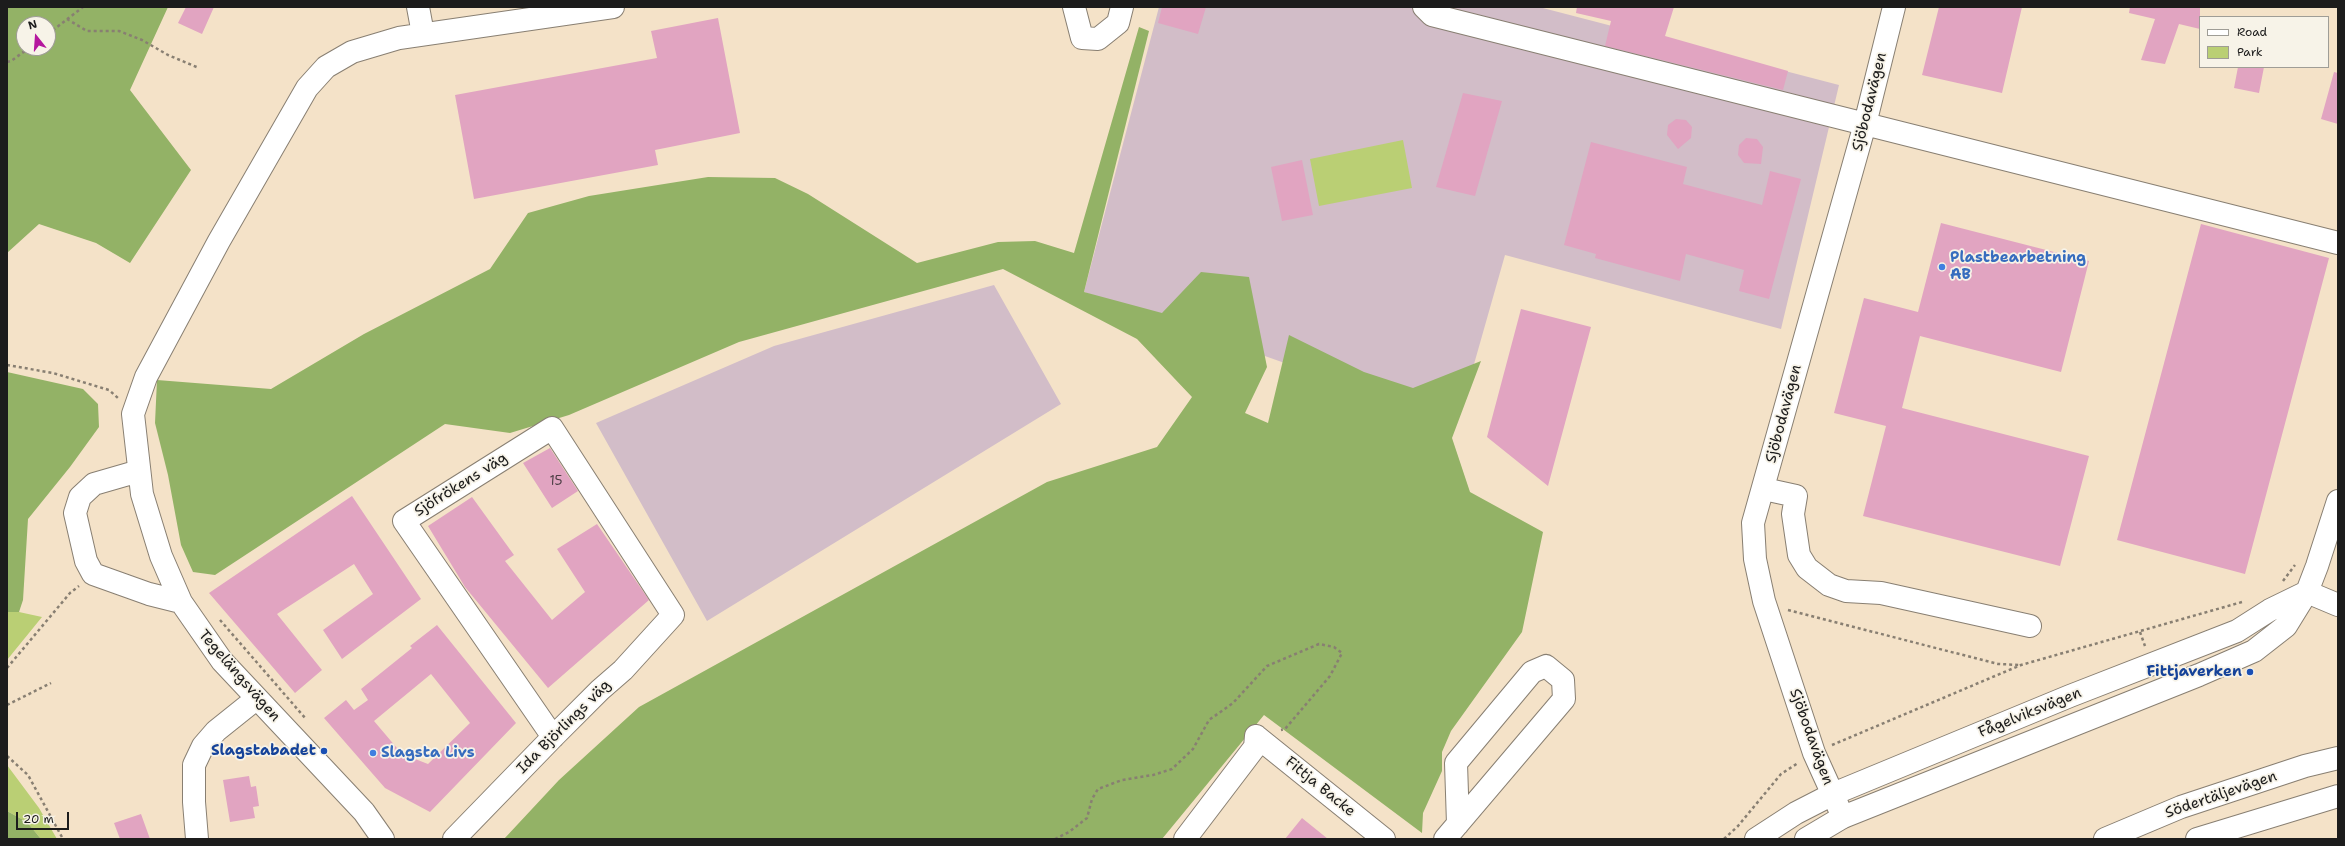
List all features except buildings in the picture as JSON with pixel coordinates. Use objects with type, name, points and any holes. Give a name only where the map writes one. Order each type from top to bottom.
[{"type":"main road","points":[[418,7],[423,34]]},
{"type":"main road","points":[[133,414],[146,377],[190,295],[307,88],[326,67],[352,52],[399,38],[613,7]]},
{"type":"main road","points":[[1074,7],[1082,38],[1098,39],[1118,22],[1122,7]]},
{"type":"main road","points":[[1424,7],[1432,15],[2338,242]]},
{"type":"main road","name":"Sjöbodavägen","points":[[1842,817],[1814,753],[1764,601],[1755,559],[1753,523],[1764,489],[1865,124],[1894,7]]},
{"type":"main road","name":"Tegelängsvägen","points":[[133,414],[142,494],[161,556],[181,602],[222,661],[256,699],[364,812],[383,839]]},
{"type":"main road","name":"Sjöfrökens väg","points":[[553,737],[404,521],[552,428],[673,615]]},
{"type":"main road","points":[[139,471],[94,484],[80,498],[75,513],[86,560],[93,574],[149,594],[181,602]]},
{"type":"main road","points":[[1764,489],[1796,496],[1793,514],[1799,555],[1807,568],[1829,585],[1846,591],[1881,593],[2030,626]]},
{"type":"main road","name":"Fågelviksvägen","points":[[1806,839],[1842,817],[2200,675],[2254,651],[2286,626],[2307,592],[2338,501]]},
{"type":"main road","points":[[2307,592],[2338,605]]},
{"type":"main road","name":"Fågelviksvägen","points":[[1756,839],[1796,813],[1832,794],[2070,696],[2237,631],[2270,610],[2307,592]]},
{"type":"main road","name":"Ida Björlings väg","points":[[454,839],[600,690],[623,670],[673,615]]},
{"type":"main road","points":[[1546,666],[1563,680],[1564,699],[1452,831],[1456,763],[1532,672],[1546,666]]},
{"type":"main road","points":[[197,839],[194,802],[194,764],[203,746],[216,731],[256,699]]},
{"type":"main road","points":[[1184,839],[1255,747],[1256,736]]},
{"type":"main road","name":"Fittja Backe","points":[[1256,736],[1384,839]]},
{"type":"main road","name":"Södertäljevägen","points":[[2105,839],[2181,807],[2305,766],[2338,758]]},
{"type":"main road","points":[[2197,839],[2338,796]]},
{"type":"path","points":[[56,28],[83,7]]},
{"type":"path","points":[[67,19],[87,31],[119,31],[142,40],[168,55],[199,68]]},
{"type":"path","points":[[7,62],[18,56]]},
{"type":"path","points":[[7,365],[53,373],[109,390],[133,414]]},
{"type":"path","points":[[2278,586],[2298,561],[2317,566]]},
{"type":"path","points":[[7,668],[70,593],[93,574]]},
{"type":"path","points":[[1764,601],[1794,612],[1998,664],[2021,665]]},
{"type":"path","points":[[1724,839],[1738,826],[1781,774],[1814,753],[2021,665],[2244,602]]},
{"type":"path","points":[[219,619],[311,725]]},
{"type":"path","points":[[1054,839],[1069,832],[1087,818],[1092,799],[1098,789],[1122,780],[1153,775],[1172,769],[1194,748],[1209,720],[1233,702],[1252,680],[1268,666],[1305,648],[1319,644],[1342,652],[1330,676],[1285,729],[1256,736]]},
{"type":"path","points":[[7,705],[51,684]]},
{"type":"path","points":[[7,756],[28,774],[63,839]]},
{"type":"shaded area","points":[[1159,7],[1539,7],[1839,85],[1781,329],[1505,255],[1457,424],[1084,292]]},
{"type":"shaded area","points":[[994,285],[1061,404],[707,621],[596,423],[774,346]]},
{"type":"green space","points":[[7,7],[168,7],[130,90],[191,170],[130,263],[96,243],[39,224],[7,253]]},
{"type":"green space","points":[[1139,27],[1149,31],[1084,292],[1162,313],[1201,272],[1249,277],[1267,367],[1245,413],[1268,423],[1289,335],[1364,372],[1413,388],[1481,361],[1452,438],[1470,492],[1543,532],[1522,632],[1451,731],[1442,752],[1442,771],[1423,813],[1422,833],[1264,715],[1162,839],[504,839],[559,780],[639,707],[1047,482],[1157,447],[1192,397],[1137,339],[1003,269],[739,342],[569,415],[510,433],[445,424],[215,575],[193,572],[181,545],[168,475],[155,423],[157,380],[271,389],[364,334],[490,269],[528,213],[589,196],[708,177],[775,178],[808,194],[917,263],[998,242],[1035,241],[1074,253]]},
{"type":"green space","points":[[1403,140],[1412,188],[1319,206],[1310,159]]},
{"type":"green space","points":[[7,372],[83,389],[98,404],[99,427],[70,467],[28,519],[23,600],[19,612],[7,612]]},
{"type":"green space","points":[[7,612],[19,612],[42,617],[7,660]]},
{"type":"green space","points":[[7,765],[39,808],[57,839],[41,839],[27,822],[7,811]]},
{"type":"green space","points":[[7,811],[27,822],[41,839],[7,839]]},
{"type":"place","name":"Plastbearbetning AB","points":[[1942,267]]},
{"type":"place","name":"Fittjaverken","points":[[2250,672]]},
{"type":"place","name":"Slagstabadet","points":[[324,751]]},
{"type":"place","name":"Slagsta Livs","points":[[373,753]]}]
